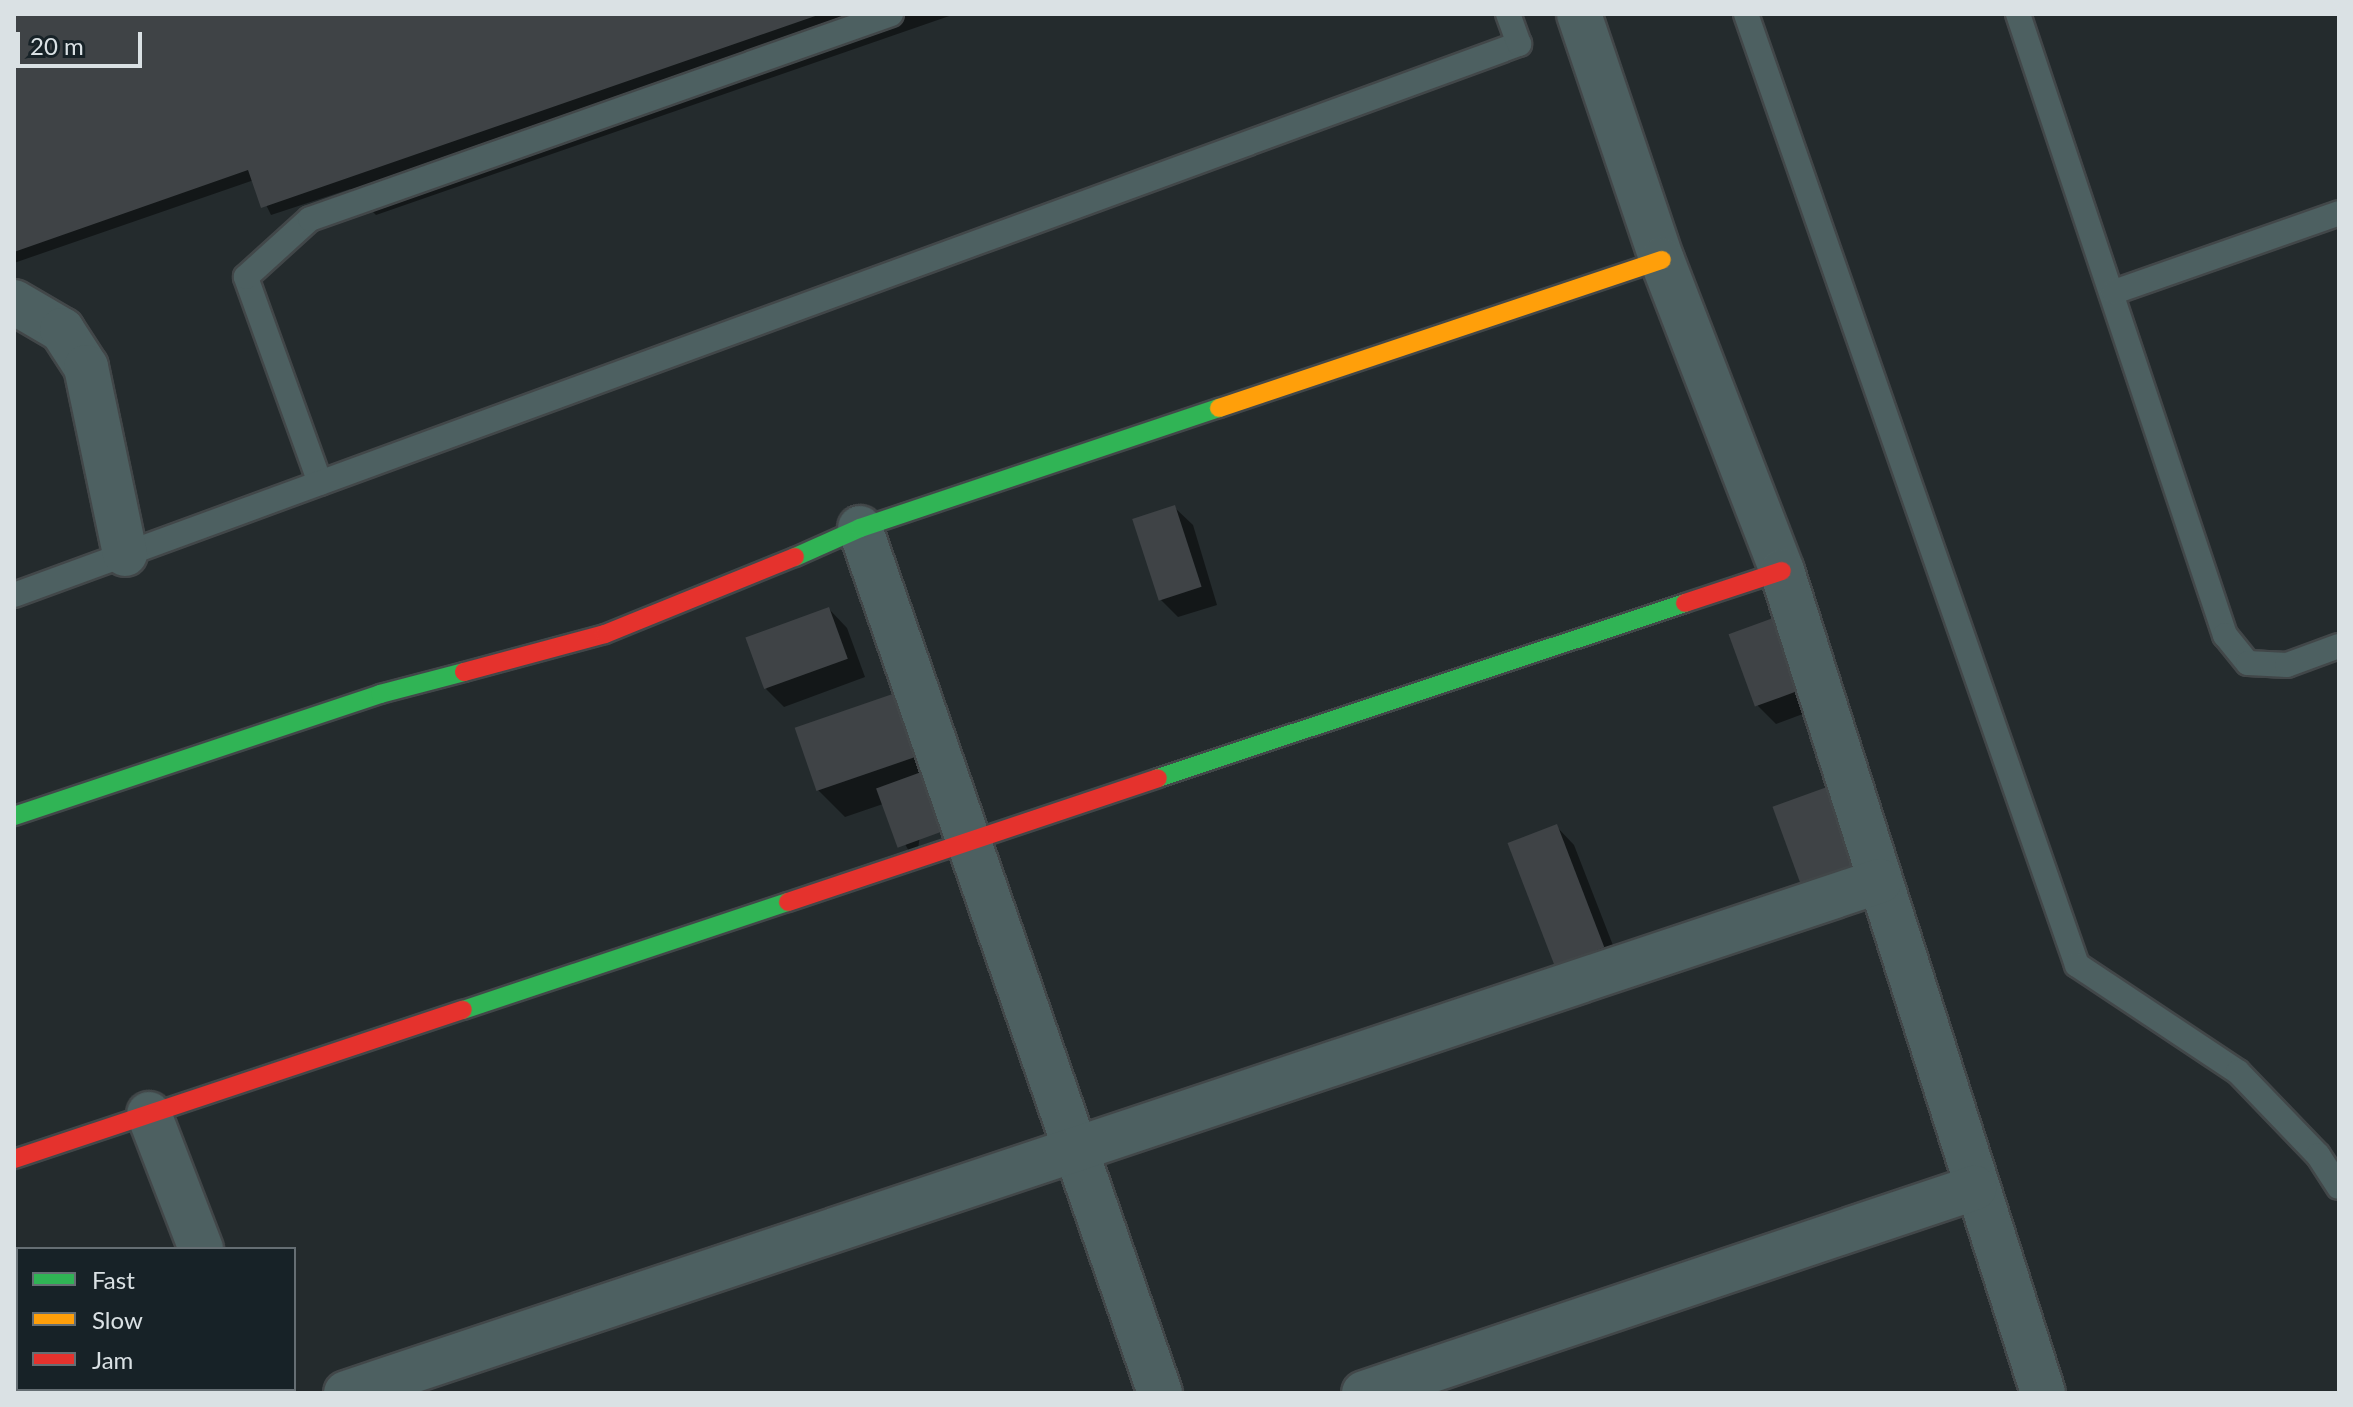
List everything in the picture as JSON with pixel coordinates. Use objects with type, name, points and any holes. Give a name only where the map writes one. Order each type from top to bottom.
[{"type":"street","points":[[1579,14],[1662,260],[1782,571],[1974,1188],[2043,1393]]},
{"type":"street","points":[[14,816],[380,694],[605,634],[716,593],[860,528],[1662,260]]},
{"type":"street","points":[[14,302],[62,330],[86,367],[125,554]]},
{"type":"street","points":[[860,528],[1160,1393]]},
{"type":"street","points":[[14,1159],[1782,571]]},
{"type":"street","points":[[346,1393],[1880,881]]},
{"type":"street","points":[[149,1114],[200,1247]]},
{"type":"street","points":[[1364,1393],[1974,1188]]},
{"type":"lane","points":[[320,483],[246,277],[310,219],[891,14]]},
{"type":"lane","points":[[14,595],[1519,44],[1508,14]]},
{"type":"lane","points":[[1746,14],[2077,965],[2238,1072],[2318,1155],[2339,1187]]},
{"type":"lane","points":[[2018,14],[2114,292],[2225,635],[2248,663],[2287,665],[2339,646]]},
{"type":"lane","points":[[2114,292],[2339,213]]},
{"type":"building","points":[[14,14],[821,14],[261,208],[248,170],[14,252]]},
{"type":"building","points":[[1175,505],[1202,587],[1159,601],[1132,519]]},
{"type":"building","points":[[829,607],[848,659],[764,689],[745,637]]},
{"type":"building","points":[[1784,614],[1810,686],[1755,707],[1729,634]]},
{"type":"building","points":[[910,688],[932,751],[816,791],[795,728]]},
{"type":"building","points":[[924,771],[946,830],[898,848],[876,788]]},
{"type":"building","points":[[1827,787],[1858,873],[1804,893],[1772,807]]},
{"type":"building","points":[[1557,824],[1604,947],[1555,966],[1508,843]]},
{"type":"traffic: fast","points":[[795,557],[860,528],[1219,408]]},
{"type":"traffic: fast","points":[[1158,778],[1685,603]]},
{"type":"traffic: fast","points":[[14,816],[380,694],[464,672]]},
{"type":"traffic: fast","points":[[463,1010],[788,902]]},
{"type":"traffic: slow","points":[[1219,408],[1662,260]]},
{"type":"traffic: jam","points":[[464,672],[605,634],[795,557]]},
{"type":"traffic: jam","points":[[1685,603],[1782,571]]},
{"type":"traffic: jam","points":[[788,902],[1158,778]]},
{"type":"traffic: jam","points":[[14,1159],[463,1010]]}]
